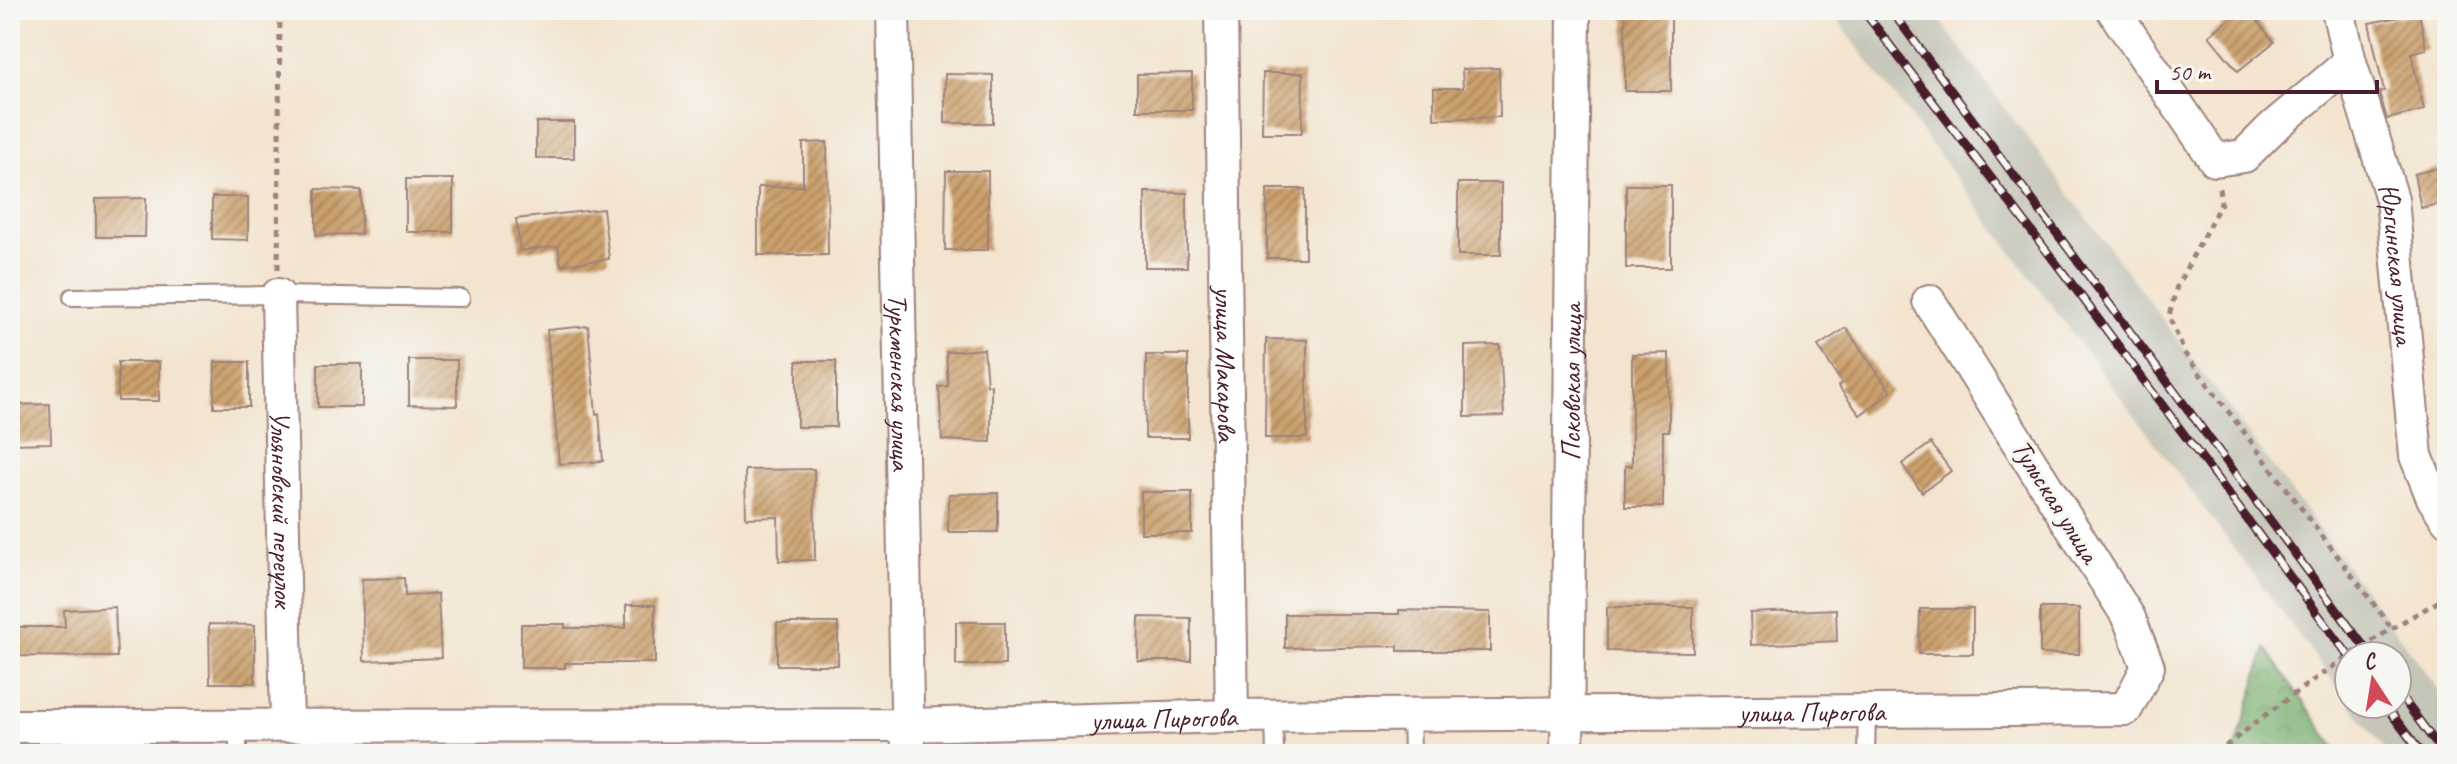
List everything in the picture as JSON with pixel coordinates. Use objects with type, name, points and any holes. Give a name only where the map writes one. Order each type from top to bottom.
[{"type":"street","name":"Туркменская улица","points":[[893,10],[908,739]]},
{"type":"street","name":"улица Макарова","points":[[1221,10],[1232,716]]},
{"type":"street","name":"Псковская улица","points":[[1567,754],[1574,10]]},
{"type":"street","points":[[2113,10],[2215,160],[2244,156],[2350,62]]},
{"type":"street","name":"Юргинская улица","points":[[2338,10],[2350,62],[2392,199],[2416,456],[2433,498],[2447,519]]},
{"type":"street","name":"Ульяновский переулок","points":[[278,295],[287,724]]},
{"type":"street","name":"Тульская улица","points":[[1929,301],[2129,618],[2148,667],[2126,709]]},
{"type":"street","name":"улица Пирогова","points":[[10,726],[238,739],[287,724],[908,739],[1232,716],[2126,709]]},
{"type":"lane","points":[[72,297],[278,295],[461,298]]},
{"type":"lane","points":[[1866,754],[1867,711]]},
{"type":"lane","points":[[1411,714],[1412,754]]},
{"type":"lane","points":[[1274,716],[1275,754]]},
{"type":"path","points":[[278,295],[280,10]]},
{"type":"path","points":[[2215,160],[2221,203],[2177,286],[2169,316],[2185,354],[2391,627]]},
{"type":"path","points":[[2216,754],[2267,713],[2391,627],[2447,597]]},
{"type":"shaded area","points":[[1830,10],[1932,10],[2402,640],[2333,640],[2333,681]]},
{"type":"shaded area","points":[[2413,655],[2447,701],[2447,754],[2388,754],[2362,720],[2413,720]]},
{"type":"green space","points":[[2266,648],[2339,754],[2234,754]]},
{"type":"building","points":[[2240,10],[2249,10],[2274,42],[2238,71],[2209,36]]},
{"type":"building","points":[[1625,12],[1671,12],[1671,91],[1625,91]]},
{"type":"building","points":[[2419,13],[2426,49],[2411,53],[2424,110],[2387,119],[2379,92],[2384,91],[2369,23]]},
{"type":"building","points":[[1499,68],[1500,117],[1434,119],[1434,88],[1463,88],[1462,69]]},
{"type":"building","points":[[1192,73],[1192,110],[1137,110],[1137,74]]},
{"type":"building","points":[[1263,73],[1303,73],[1302,133],[1262,133]]},
{"type":"building","points":[[945,74],[993,75],[993,123],[945,123]]},
{"type":"building","points":[[536,122],[574,122],[574,158],[536,158]]},
{"type":"building","points":[[827,142],[828,255],[758,255],[758,187],[803,186],[803,143]]},
{"type":"building","points":[[2447,166],[2447,202],[2421,208],[2414,174]]},
{"type":"building","points":[[946,171],[988,171],[988,250],[945,250]]},
{"type":"building","points":[[406,179],[453,179],[453,232],[406,232]]},
{"type":"building","points":[[1458,183],[1501,183],[1501,255],[1458,255]]},
{"type":"building","points":[[1626,185],[1671,185],[1671,268],[1626,268]]},
{"type":"building","points":[[316,189],[361,190],[361,234],[316,235]]},
{"type":"building","points":[[1267,189],[1305,189],[1305,258],[1267,258]]},
{"type":"building","points":[[1145,192],[1187,193],[1187,267],[1145,267]]},
{"type":"building","points":[[212,197],[248,197],[248,240],[212,239]]},
{"type":"building","points":[[146,198],[145,237],[96,237],[96,199]]},
{"type":"building","points":[[603,209],[609,259],[561,265],[558,246],[520,251],[516,219]]},
{"type":"building","points":[[588,326],[603,461],[559,464],[547,330]]},
{"type":"building","points":[[1846,328],[1891,392],[1860,415],[1838,386],[1842,383],[1818,346]]},
{"type":"building","points":[[1266,339],[1307,340],[1307,438],[1265,438]]},
{"type":"building","points":[[1500,345],[1504,416],[1465,417],[1465,346]]},
{"type":"building","points":[[984,349],[987,385],[991,385],[991,442],[942,440],[939,387],[948,386],[946,352]]},
{"type":"building","points":[[1669,353],[1669,431],[1663,431],[1663,507],[1625,507],[1625,466],[1632,466],[1632,354]]},
{"type":"building","points":[[1146,355],[1188,355],[1188,438],[1145,438]]},
{"type":"building","points":[[409,360],[457,360],[457,406],[409,405]]},
{"type":"building","points":[[797,361],[836,361],[836,427],[797,427]]},
{"type":"building","points":[[118,362],[159,362],[159,401],[118,401]]},
{"type":"building","points":[[215,362],[249,362],[249,407],[214,407]]},
{"type":"building","points":[[318,364],[362,364],[362,407],[318,407]]},
{"type":"building","points":[[50,404],[51,443],[10,444],[10,405]]},
{"type":"building","points":[[1931,443],[1951,471],[1922,492],[1902,464]]},
{"type":"building","points":[[814,469],[815,560],[779,561],[778,517],[746,518],[745,470]]},
{"type":"building","points":[[1141,492],[1192,492],[1192,533],[1141,533]]},
{"type":"building","points":[[998,493],[998,532],[948,532],[949,494]]},
{"type":"building","points":[[404,578],[405,596],[438,594],[441,658],[364,661],[362,579]]},
{"type":"building","points":[[626,605],[655,605],[655,663],[565,663],[565,668],[521,668],[521,624],[626,628]]},
{"type":"building","points":[[115,607],[117,657],[10,656],[10,627],[65,627],[64,610]]},
{"type":"building","points":[[1607,607],[1693,607],[1693,652],[1607,651]]},
{"type":"building","points":[[2040,608],[2079,608],[2079,654],[2040,654]]},
{"type":"building","points":[[1836,609],[1837,641],[1751,645],[1750,613]]},
{"type":"building","points":[[1920,609],[1973,609],[1973,654],[1919,654]]},
{"type":"building","points":[[1399,610],[1490,612],[1490,651],[1398,651],[1398,646],[1285,648],[1285,614],[1399,614]]},
{"type":"building","points":[[1139,617],[1191,618],[1191,661],[1138,661]]},
{"type":"building","points":[[956,622],[1005,622],[1005,665],[956,665]]},
{"type":"building","points":[[777,623],[838,623],[838,665],[777,665]]},
{"type":"building","points":[[209,624],[255,625],[255,683],[210,683]]},
{"type":"railway","points":[[1863,10],[2337,640]]},
{"type":"railway","points":[[1891,10],[2359,640]]},
{"type":"railway","points":[[2413,712],[2444,754]]},
{"type":"railway","points":[[2396,720],[2422,754]]}]
